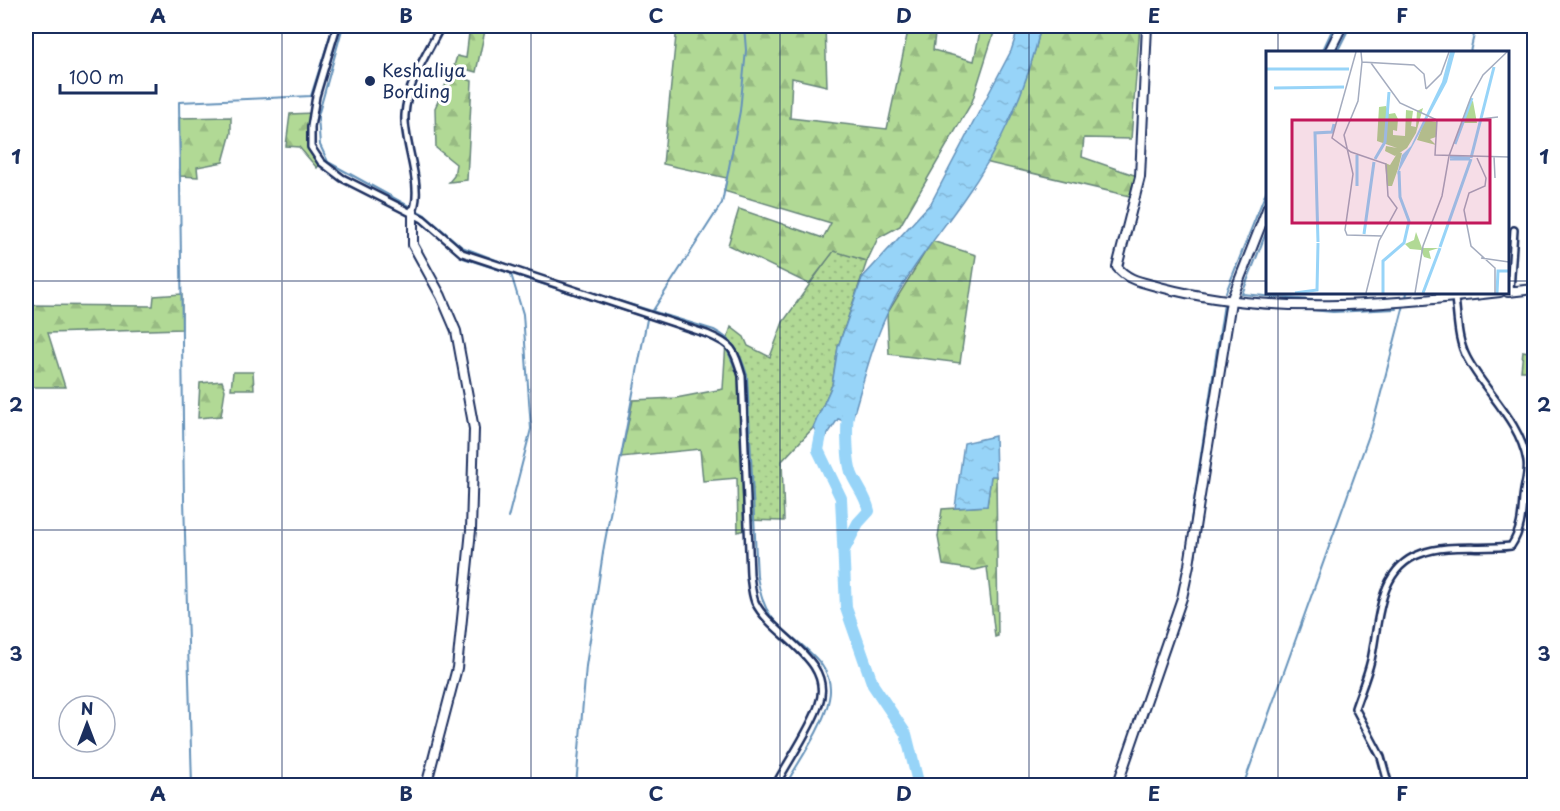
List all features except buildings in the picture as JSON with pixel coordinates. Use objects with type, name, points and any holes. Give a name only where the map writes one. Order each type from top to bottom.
[{"type":"street","points":[[337,26],[316,96],[311,147],[321,162],[342,178],[413,210],[462,253],[707,334],[726,342],[735,351],[742,376],[750,575],[755,602],[768,620],[804,654],[820,680],[819,704],[775,786]]},
{"type":"street","points":[[426,786],[457,668],[471,530],[474,429],[456,331],[441,296],[413,245],[406,108],[409,91],[441,26]]},
{"type":"street","points":[[1147,26],[1140,177],[1117,267],[1125,277],[1183,293],[1231,301],[1333,306],[1401,300],[1455,299],[1487,294]]},
{"type":"street","points":[[1330,51],[1342,26]]},
{"type":"street","points":[[1118,786],[1182,598],[1190,565],[1231,301],[1266,212]]},
{"type":"street","points":[[1514,230],[1509,292],[1534,289]]},
{"type":"street","points":[[1389,786],[1381,756],[1355,708],[1370,663],[1382,599],[1392,575],[1407,560],[1420,554],[1447,549],[1511,546],[1517,537],[1523,504],[1527,462],[1516,431],[1467,359],[1458,333],[1455,299]]},
{"type":"street","points":[[1527,471],[1534,470]]},
{"type":"street","points":[[1523,504],[1534,506]]},
{"type":"green space","points":[[452,26],[486,26],[476,72],[454,66],[457,56],[466,58],[469,33]]},
{"type":"green space","points":[[677,26],[825,26],[827,86],[792,78],[790,118],[887,129],[909,26],[936,26],[933,50],[974,61],[981,26],[996,26],[972,102],[900,226],[878,238],[867,261],[834,251],[809,284],[728,245],[739,209],[823,238],[831,223],[724,191],[727,178],[663,164]]},
{"type":"green space","points":[[1041,26],[1140,26],[1131,139],[1084,138],[1082,157],[1140,177],[1134,197],[985,162],[1019,96],[1032,61]]},
{"type":"green space","points":[[451,73],[472,81],[467,180],[449,182],[454,176],[456,164],[436,148],[435,108]]},
{"type":"green space","points":[[313,113],[311,147],[321,162],[317,168],[299,147],[286,146],[290,114]]},
{"type":"green space","points":[[231,117],[231,133],[223,162],[197,167],[198,177],[180,176],[179,118]]},
{"type":"green space","points":[[932,241],[976,255],[960,363],[889,354],[887,314]]},
{"type":"green space","points":[[834,250],[867,261],[838,347],[832,385],[813,428],[782,461],[784,521],[748,520],[726,342],[731,327],[744,337],[748,346],[770,357],[783,322]]},
{"type":"green space","points":[[182,294],[182,329],[48,333],[65,387],[26,387],[26,305],[153,306],[154,296]]},
{"type":"green space","points":[[726,342],[742,376],[748,529],[738,532],[737,478],[703,481],[700,449],[621,457],[633,400],[676,398],[723,389]]},
{"type":"green space","points":[[1523,351],[1534,353],[1534,371],[1521,371]]},
{"type":"green space","points":[[233,372],[253,372],[254,389],[231,389]]},
{"type":"green space","points":[[222,381],[225,390],[221,416],[198,418],[200,383]]},
{"type":"green space","points":[[991,476],[996,476],[998,636],[995,637],[987,567],[975,570],[943,565],[938,537],[942,509],[987,506]]},
{"type":"water","points":[[1019,26],[1041,26],[1029,72],[1001,139],[963,200],[913,270],[887,314],[876,340],[851,423],[838,419],[826,437],[813,428],[832,385],[838,347],[862,278],[931,203],[1011,51]]},
{"type":"water","points":[[995,436],[996,476],[991,476],[987,506],[955,508],[964,443]]},
{"type":"waterway","points":[[192,786],[184,499],[179,102],[311,96],[333,26]]},
{"type":"waterway","points":[[343,26],[318,116],[320,145],[328,162],[425,215],[462,247],[528,272]]},
{"type":"waterway","points":[[652,312],[722,203],[740,111],[746,50],[744,26]]},
{"type":"waterway","points":[[1322,51],[1334,26]]},
{"type":"waterway","points":[[1338,51],[1350,26]]},
{"type":"waterway","points":[[1470,51],[1476,26]]},
{"type":"waterway","points":[[1226,292],[1266,192]]},
{"type":"waterway","points":[[1266,233],[1242,294],[1334,302],[1397,298]]},
{"type":"waterway","points":[[463,258],[706,337],[726,347],[739,377],[744,526]]},
{"type":"waterway","points":[[508,518],[531,429],[523,314],[511,274]]},
{"type":"waterway","points":[[551,280],[714,330],[732,343],[739,354],[747,375],[757,577],[760,592],[771,616],[819,662],[830,685],[829,699],[822,720],[785,786]]},
{"type":"waterway","points":[[1406,298],[1407,294]]},
{"type":"waterway","points":[[1191,520],[1224,304]]},
{"type":"waterway","points":[[1243,786],[1372,427],[1404,305]]},
{"type":"waterway","points":[[1238,306],[1265,307]]},
{"type":"waterway","points":[[1289,308],[1333,312],[1396,309]]},
{"type":"waterway","points":[[576,786],[586,666],[604,546],[648,314]]},
{"type":"waterway","points":[[844,550],[858,523],[869,511],[853,477],[849,462],[847,432],[849,406]]},
{"type":"waterway","points":[[824,419],[818,450],[841,498],[846,608],[873,685],[906,734],[919,786]]},
{"type":"place","name":"Keshaliya Bording","points":[[370,81]]}]
